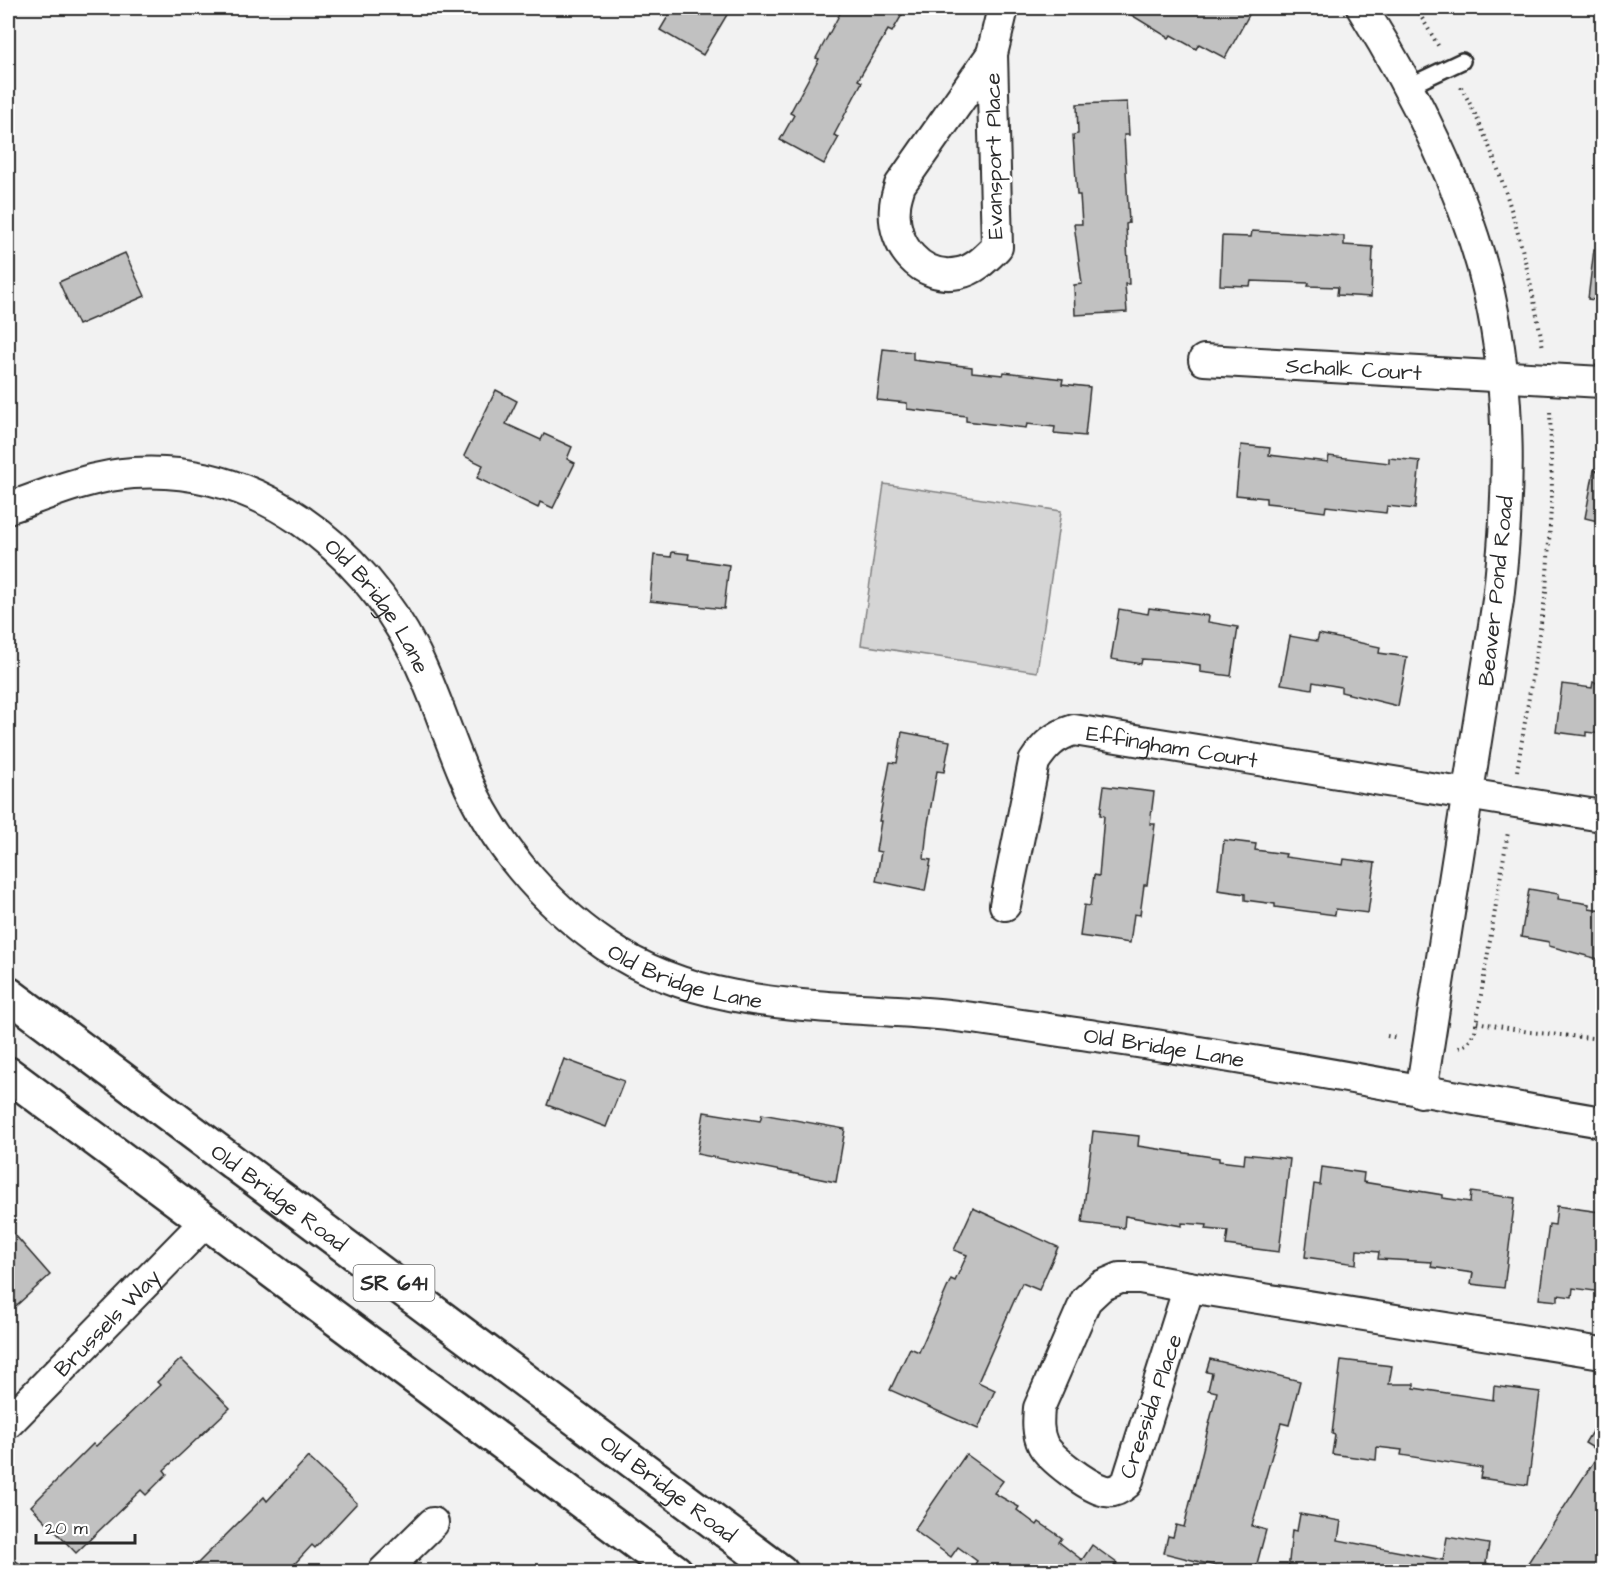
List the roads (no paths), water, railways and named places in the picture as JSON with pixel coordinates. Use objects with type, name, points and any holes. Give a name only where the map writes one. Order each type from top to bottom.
[{"type":"main road","name":"Old Bridge Road","points":[[8,994],[781,1572]]},
{"type":"main road","name":"SR 641","points":[[8,1074],[676,1572]]},
{"type":"street","name":"Evansport Place","points":[[992,54],[900,185],[894,208],[897,231],[904,248],[919,265],[934,273],[959,273],[982,263],[997,247],[992,54],[1003,8]]},
{"type":"street","name":"Beaver Pond Road","points":[[1362,8],[1389,51],[1432,135],[1467,222],[1488,292],[1502,376],[1508,453],[1505,535],[1468,795],[1421,1092]]},
{"type":"street","name":"Schalk Court","points":[[1204,360],[1602,382]]},
{"type":"street","name":"Old Bridge Lane","points":[[8,508],[88,480],[132,473],[178,473],[222,482],[273,501],[308,523],[348,558],[382,599],[416,654],[466,780],[496,835],[530,879],[562,911],[606,946],[655,973],[695,988],[759,1002],[943,1015],[1122,1040],[1602,1122]]},
{"type":"street","name":"Effingham Court","points":[[1005,905],[1034,762],[1045,745],[1059,735],[1074,730],[1602,816]]},
{"type":"street","name":"Brussels Way","points":[[8,1423],[206,1221]]},
{"type":"street","name":"Cressida Place","points":[[1189,1287],[1127,1483],[1117,1491],[1102,1491],[1055,1460],[1042,1444],[1037,1424],[1039,1408],[1086,1300],[1101,1286],[1120,1278],[1140,1278],[1602,1353]]},
{"type":"street","points":[[382,1572],[433,1523]]},
{"type":"lane","points":[[1407,87],[1462,61]]}]
